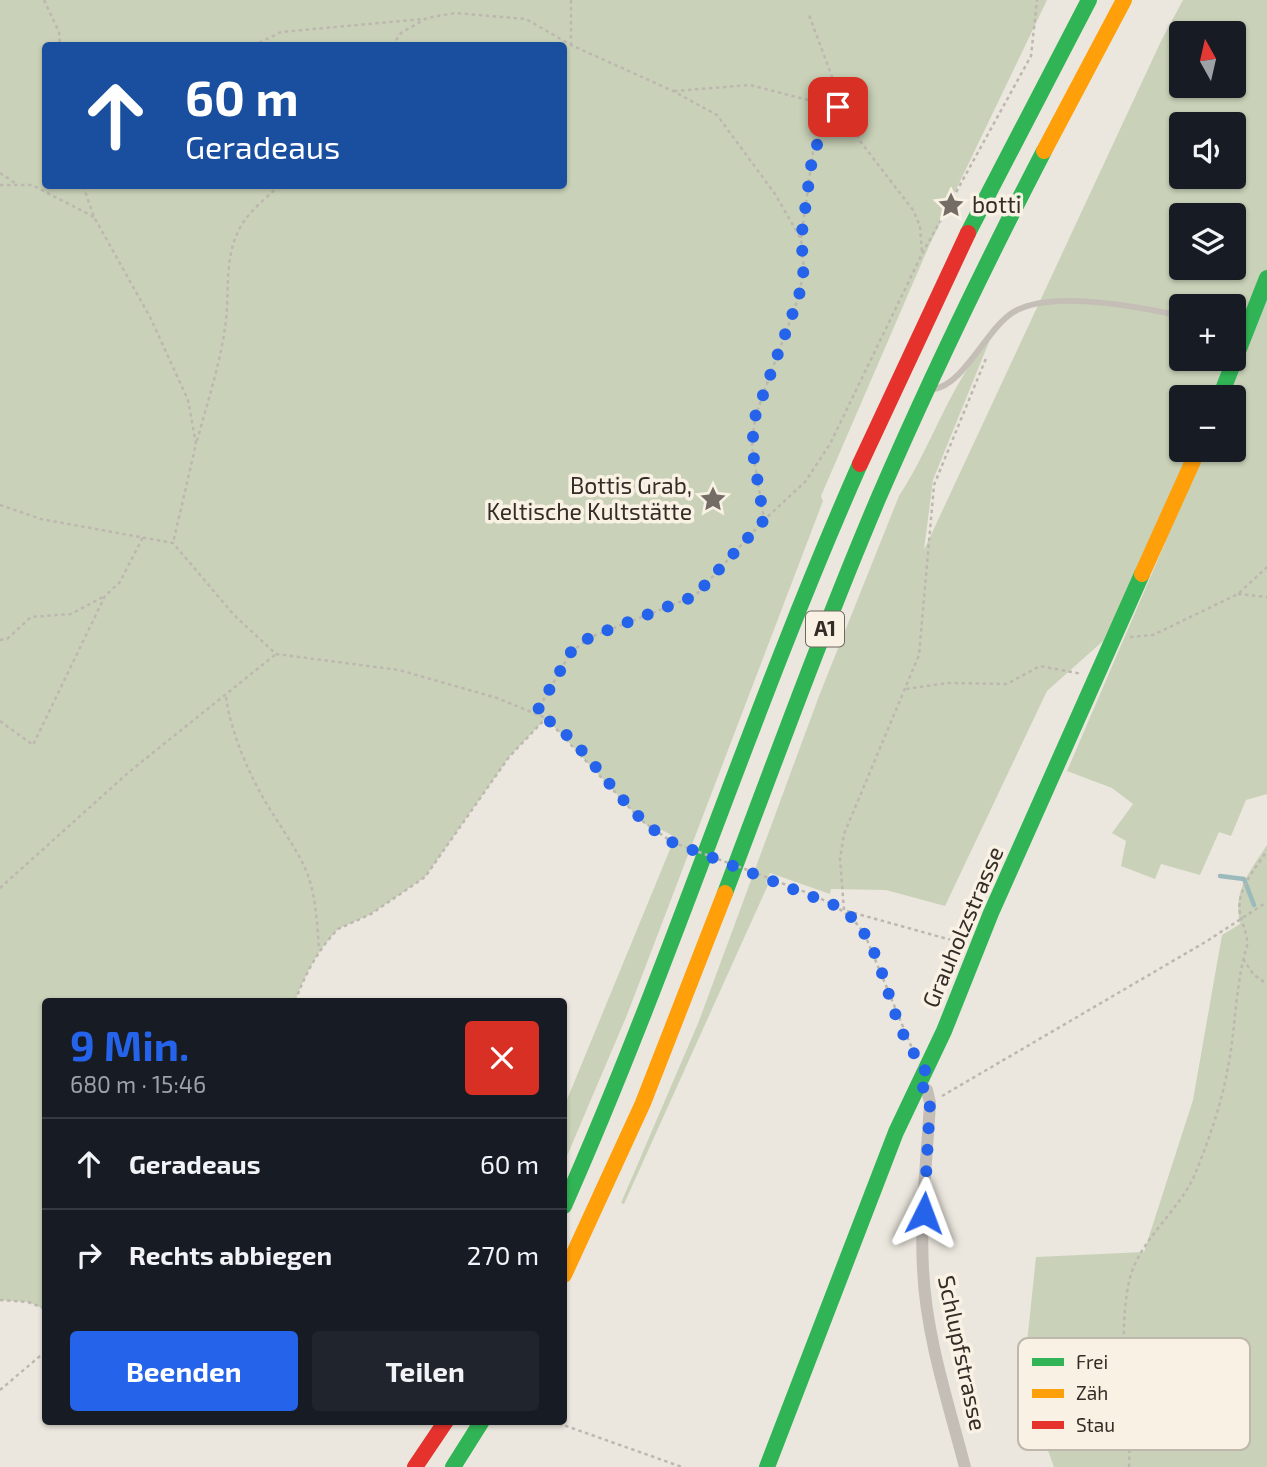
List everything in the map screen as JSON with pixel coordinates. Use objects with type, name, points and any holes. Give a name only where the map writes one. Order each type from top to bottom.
[{"type":"main road","name":"A1","points":[[567,1199],[650,1004],[790,633],[867,448],[960,246],[1089,0]]},
{"type":"main road","name":"A1","points":[[567,1269],[617,1163],[664,1049],[847,574],[925,390],[1020,194],[1124,0]]},
{"type":"main road","points":[[1246,322],[1267,278]]},
{"type":"main road","name":"Grauholzstrasse","points":[[767,1467],[896,1132],[1193,462]]},
{"type":"main road","points":[[415,1467],[443,1425]]},
{"type":"main road","points":[[453,1467],[479,1425]]},
{"type":"street","points":[[918,1084],[927,1090],[930,1103]]},
{"type":"street","name":"Schlupfstrasse","points":[[930,1103],[923,1241],[925,1296],[936,1354],[965,1467]]},
{"type":"lane","points":[[925,390],[943,388],[950,383],[990,333],[1012,313],[1023,308],[1075,302],[1169,314]]},
{"type":"path","points":[[44,0],[58,32],[59,42]]},
{"type":"path","points":[[571,0],[571,45]]},
{"type":"path","points":[[536,713],[571,652],[590,637],[695,596],[764,520],[804,482],[830,444],[922,254],[1031,56],[1037,0]]},
{"type":"path","points":[[261,42],[281,32],[455,13],[526,19],[566,42]]},
{"type":"path","points":[[764,520],[752,447],[755,417],[799,296],[804,268],[801,239],[813,152],[838,107],[834,82],[809,15]]},
{"type":"path","points":[[395,42],[401,33],[427,18]]},
{"type":"path","points":[[567,43],[673,91],[718,115],[775,194],[801,239]]},
{"type":"path","points":[[673,91],[750,85],[847,110],[860,141],[913,210],[920,226],[922,254]]},
{"type":"path","points":[[0,173],[17,184]]},
{"type":"path","points":[[0,185],[17,184],[43,190],[94,218]]},
{"type":"path","points":[[84,189],[94,218],[150,317],[188,400],[196,444]]},
{"type":"path","points":[[173,543],[196,444],[215,384],[226,320],[230,258],[237,233],[251,212],[276,189]]},
{"type":"path","points":[[926,1068],[907,1041],[865,935],[844,910],[840,859],[844,834],[919,655],[934,485],[989,353]]},
{"type":"path","points":[[0,505],[41,519],[173,543],[234,615],[276,654],[338,660],[398,670],[467,688],[536,713],[546,718],[641,820],[672,842],[769,878],[844,910],[977,947]]},
{"type":"path","points":[[0,639],[6,639],[31,617],[71,614],[105,596],[120,582],[144,536]]},
{"type":"path","points":[[1118,634],[1136,638],[1153,635],[1238,594],[1267,567]]},
{"type":"path","points":[[1238,594],[1267,597]]},
{"type":"path","points":[[0,721],[33,745],[105,596]]},
{"type":"path","points":[[0,888],[129,772],[226,697],[276,654]]},
{"type":"path","points":[[906,689],[948,683],[1007,684],[1041,666],[1099,678]]},
{"type":"path","points":[[226,697],[228,715],[267,805],[305,868],[316,911],[319,950]]},
{"type":"path","points":[[296,998],[319,950],[338,929],[382,908],[425,877],[509,757],[546,718]]},
{"type":"path","points":[[1124,1338],[1129,1283],[1135,1263],[1194,1177],[1207,1141],[1228,1069],[1247,936],[1241,920],[1241,894],[1267,851]]},
{"type":"path","points":[[930,1103],[1241,920],[1267,902]]},
{"type":"path","points":[[1242,959],[1254,975],[1267,984]]},
{"type":"path","points":[[0,1300],[28,1302],[42,1307]]},
{"type":"path","points":[[0,1390],[42,1354]]},
{"type":"path","points":[[563,1425],[682,1467]]},
{"type":"green space","points":[[0,0],[1047,0],[929,246],[821,496],[823,501],[627,1015],[567,1156],[567,1100],[675,837],[658,828],[654,832],[546,718],[509,757],[425,877],[371,914],[338,929],[313,963],[296,998],[42,998],[42,1308],[28,1302],[0,1300]]},
{"type":"green space","points":[[1183,0],[1267,0],[1267,794],[1246,800],[1231,836],[1219,832],[1200,875],[1161,864],[1155,879],[1121,866],[1126,841],[1112,833],[1133,804],[1112,788],[1067,771],[1165,543],[1155,541],[1103,641],[1047,691],[945,906],[886,890],[831,889],[830,894],[770,873],[766,883],[768,885],[624,1204],[621,1203],[699,1021],[819,696],[899,496],[952,395],[976,355],[991,337],[933,480],[924,550],[1169,26],[1169,98],[1246,98],[1246,21],[1172,21]]},
{"type":"green space","points":[[1267,845],[1267,1467],[1054,1467],[1048,1450],[1250,1450],[1250,1338],[1028,1338],[1036,1257],[1144,1252],[1193,1100],[1222,935],[1240,924],[1239,901],[1249,873]]},
{"type":"waterway","points":[[1220,876],[1244,879],[1254,905]]},
{"type":"traffic: fast","points":[[968,233],[1089,0]]},
{"type":"traffic: fast","points":[[725,893],[878,499],[958,323],[1044,151]]},
{"type":"traffic: fast","points":[[1225,385],[1267,278]]},
{"type":"traffic: fast","points":[[567,1199],[641,1021],[783,649],[860,464]]},
{"type":"traffic: fast","points":[[767,1467],[896,1132],[944,1031],[991,913],[1142,574]]},
{"type":"traffic: fast","points":[[453,1467],[479,1425]]},
{"type":"traffic: slow","points":[[1044,151],[1124,0]]},
{"type":"traffic: slow","points":[[1142,574],[1193,462]]},
{"type":"traffic: slow","points":[[567,1268],[643,1103],[725,893]]},
{"type":"traffic: jam","points":[[860,464],[968,233]]},
{"type":"traffic: jam","points":[[415,1467],[443,1425]]},
{"type":"place","name":"botti","points":[[951,205]]},
{"type":"place","name":"Bottis Grab, Keltische Kultstätte","points":[[713,499]]},
{"type":"route","points":[[838,107],[813,152],[801,239],[804,268],[799,296],[755,417],[752,447],[764,520],[695,596],[590,637],[571,652],[561,665],[536,713],[546,718],[574,745],[654,832],[672,842],[839,907],[854,919],[874,954],[907,1041],[918,1061],[926,1068],[918,1084],[927,1090],[930,1103],[924,1213]]}]
